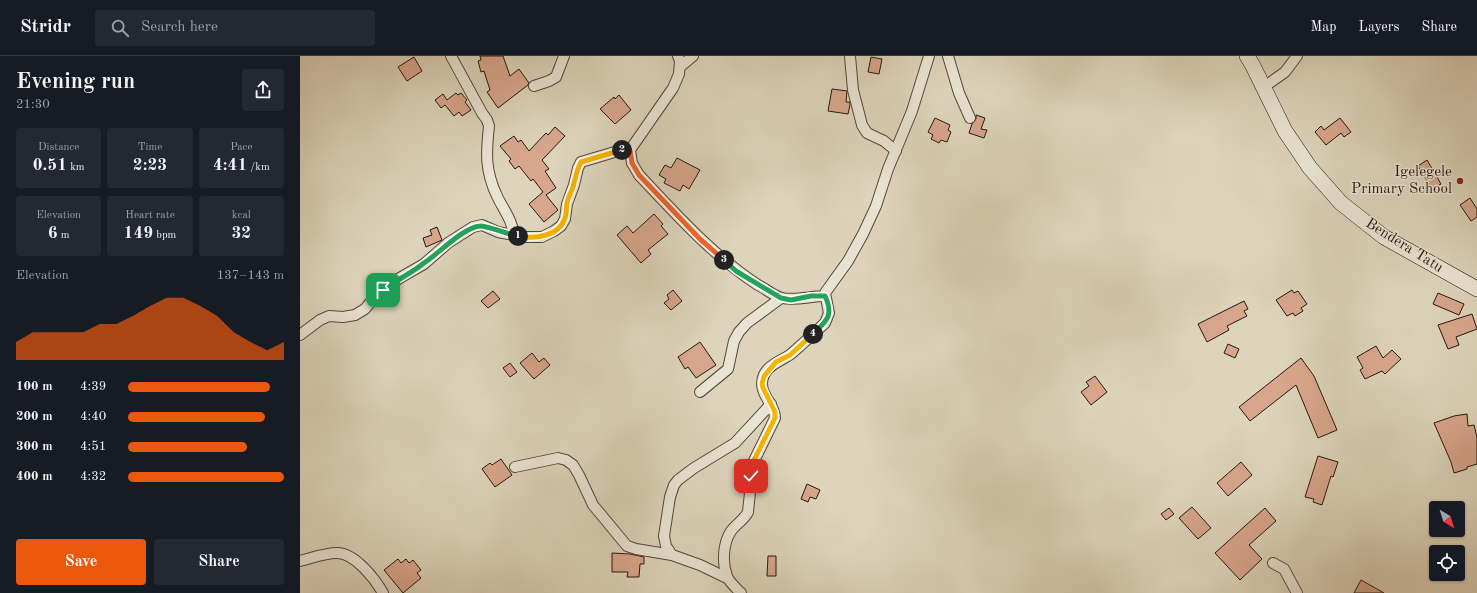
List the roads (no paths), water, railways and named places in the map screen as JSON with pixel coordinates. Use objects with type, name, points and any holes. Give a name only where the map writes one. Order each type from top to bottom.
[{"type":"main road","name":"Bendera Tatu","points":[[1247,56],[1264,87],[1284,131],[1310,168],[1341,203],[1384,237],[1477,289]]},
{"type":"street","points":[[451,56],[487,120],[489,126],[486,166],[497,196],[513,227],[514,236]]},
{"type":"street","points":[[534,86],[556,77],[564,56]]},
{"type":"street","points":[[678,56],[680,61],[679,74],[673,88],[630,150],[632,163],[639,175],[700,239],[736,271],[781,298],[791,300],[811,296],[825,296]]},
{"type":"street","points":[[680,67],[693,56]]},
{"type":"street","points":[[850,56],[853,90],[862,124],[867,133],[884,141],[896,151]]},
{"type":"street","points":[[727,578],[723,556],[730,532],[748,512],[753,462],[775,418],[775,412],[763,388],[762,384],[764,376],[776,362],[790,355],[825,322],[829,313],[825,293],[848,261],[876,206],[888,169],[912,111],[929,56]]},
{"type":"street","points":[[948,56],[959,93],[970,118]]},
{"type":"street","points":[[1264,87],[1285,72],[1297,56]]},
{"type":"street","points":[[300,335],[320,320],[329,316],[343,317],[355,315],[365,309],[377,294],[398,279],[424,264],[448,243],[473,226],[482,225],[514,236],[523,237],[542,237],[554,232],[561,226],[567,212],[567,204],[581,162],[618,151],[630,150]]},
{"type":"street","points":[[700,392],[728,369],[734,342],[739,332],[747,323],[781,298]]},
{"type":"street","points":[[672,555],[666,546],[664,536],[670,497],[674,485],[678,480],[694,468],[735,443],[771,404]]},
{"type":"street","points":[[514,467],[558,458],[566,460],[573,465],[579,475],[592,505],[627,546],[672,555],[700,565],[727,578],[741,593]]},
{"type":"street","points":[[300,561],[339,552],[351,557],[376,581],[384,593]]},
{"type":"street","points":[[1273,563],[1284,569],[1297,593]]},
{"type":"place","name":"Igelegele Primary School","points":[[1460,181]]}]
